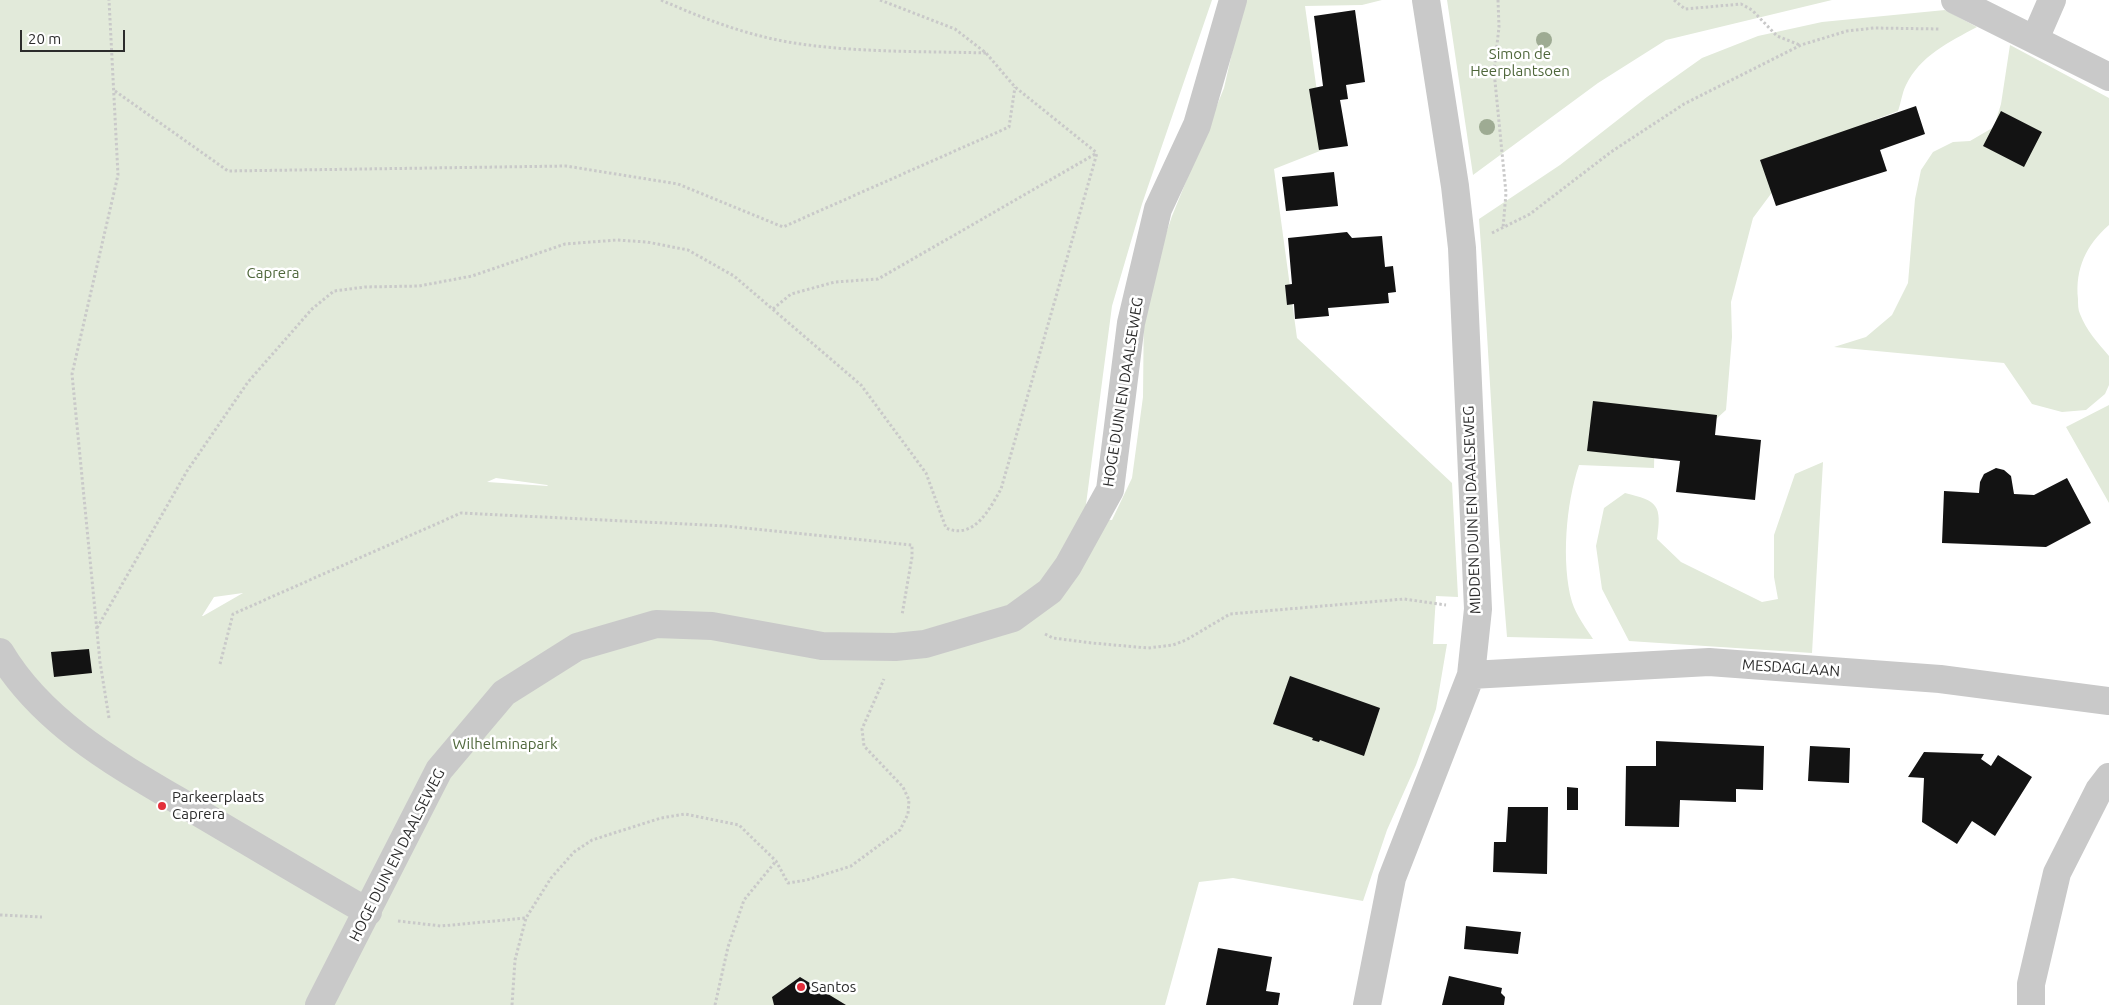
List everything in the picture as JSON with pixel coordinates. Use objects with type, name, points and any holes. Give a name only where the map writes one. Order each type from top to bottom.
[{"type":"street","name":"HOGE DUIN EN DAALSEWEG","points":[[319,1005],[380,916],[439,770],[504,693],[577,647],[656,624],[712,626],[822,646],[895,647],[948,638],[1013,618],[1050,591],[1068,566],[1110,490],[1131,323],[1158,209],[1197,125],[1233,0]]},
{"type":"street","name":"MIDDEN DUIN EN DAALSEWEG","points":[[1367,1005],[1392,878],[1471,675],[1478,609],[1462,248],[1455,186],[1426,0]]},
{"type":"street","points":[[1955,0],[2109,77]]},
{"type":"street","points":[[2035,39],[2052,0]]},
{"type":"street","points":[[0,652],[15,677],[74,736],[271,856],[380,916]]},
{"type":"street","name":"MESDAGLAAN","points":[[1471,675],[1709,662],[1940,679],[2109,701]]},
{"type":"street","points":[[2031,1005],[2031,984],[2058,873],[2098,790],[2109,777]]},
{"type":"path","points":[[105,695],[96,628],[72,374],[118,175],[109,0]]},
{"type":"path","points":[[661,0],[717,24],[788,42],[850,48],[986,53]]},
{"type":"path","points":[[880,0],[955,29],[986,53],[1015,87],[1097,153]]},
{"type":"path","points":[[1498,0],[1499,27],[1494,71],[1506,193],[1503,228]]},
{"type":"path","points":[[1674,0],[1685,9],[1741,4],[1752,10],[1777,36],[1801,45]]},
{"type":"path","points":[[1462,248],[1530,214],[1611,152],[1684,104],[1801,45],[1847,31],[1874,28],[1942,29]]},
{"type":"path","points":[[115,91],[228,171],[566,166],[678,184],[783,227],[1009,127],[1015,87]]},
{"type":"path","points":[[96,628],[187,471],[248,382],[312,309],[334,291],[365,287],[420,286],[472,276],[565,244],[617,240],[647,242],[688,250],[734,276],[861,385],[926,473],[946,528],[961,532],[970,529],[984,517],[1001,489],[1097,153]]},
{"type":"path","points":[[772,309],[791,294],[835,282],[878,279],[1097,153]]},
{"type":"path","points":[[220,664],[233,614],[461,513],[726,526],[912,545],[912,557],[902,614]]},
{"type":"path","points":[[1013,618],[1053,638],[1148,648],[1173,645],[1186,640],[1230,614],[1404,599],[1478,609]]},
{"type":"path","points":[[512,1005],[515,960],[526,918],[551,878],[574,852],[592,840],[661,818],[685,814],[739,825],[776,861],[788,883],[807,880],[851,866],[900,830],[908,814],[908,800],[903,787],[864,746],[862,738],[862,729],[879,695]]},
{"type":"path","points":[[716,1005],[728,946],[744,900],[776,861]]},
{"type":"path","points":[[0,915],[42,917]]},
{"type":"path","points":[[380,916],[441,926],[526,918]]},
{"type":"green space","points":[[0,0],[1212,0],[1142,204],[1112,306],[1085,512],[1080,518],[1112,520],[1132,478],[1143,397],[1144,299],[1172,216],[1224,88],[1244,0],[1382,0],[1362,5],[1305,6],[1325,149],[1274,169],[1297,338],[1452,483],[1458,597],[1436,596],[1433,644],[1447,644],[1436,709],[1416,765],[1387,830],[1363,901],[1233,878],[1199,882],[1165,1005],[0,1005]],"holes":[[[496,478],[547,485],[548,486],[487,482]],[[243,593],[203,616],[202,616],[214,597]]]},
{"type":"green space","name":"Simon de Heerplantsoen","points":[[1447,0],[1832,0],[1666,40],[1598,83],[1473,175]]},
{"type":"green space","points":[[1945,10],[1977,27],[1936,51],[1919,66],[1903,91],[1898,111],[1869,122],[1872,134],[1779,183],[1753,218],[1731,302],[1732,337],[1726,410],[1715,420],[1655,420],[1654,468],[1579,465],[1568,515],[1566,533],[1567,569],[1572,602],[1581,621],[1593,639],[1507,637],[1479,219],[1560,165],[1647,97],[1702,58],[1758,36],[1822,22]]},
{"type":"green space","points":[[2010,45],[2109,98],[2109,225],[2088,249],[2080,268],[2078,278],[2078,309],[2093,336],[2109,356],[2109,385],[2105,394],[2086,410],[2062,412],[2032,404],[2004,363],[1834,347],[1866,337],[1892,315],[1908,283],[1915,199],[1921,170],[1933,152],[1953,142],[1970,141],[1994,127],[2001,104]]},
{"type":"green space","points":[[2109,405],[2109,503],[2066,427]]},
{"type":"green space","points":[[1823,462],[1812,653],[1629,641],[1602,589],[1596,546],[1604,508],[1625,493],[1651,502],[1658,512],[1657,539],[1681,562],[1762,602],[1778,599],[1774,577],[1774,535],[1795,474]]},
{"type":"building","points":[[1355,10],[1365,82],[1346,85],[1348,99],[1340,100],[1348,146],[1319,150],[1309,89],[1323,86],[1314,16]]},
{"type":"building","points":[[1916,106],[1925,134],[1880,150],[1887,171],[1776,206],[1760,160]]},
{"type":"building","points":[[2001,111],[2042,132],[2024,167],[1983,146]]},
{"type":"building","points":[[1334,172],[1338,206],[1286,211],[1282,177]]},
{"type":"building","points":[[1347,232],[1352,238],[1382,236],[1385,267],[1393,266],[1396,292],[1388,293],[1389,303],[1328,308],[1329,316],[1295,319],[1294,304],[1287,305],[1285,285],[1292,284],[1288,238]]},
{"type":"building","points":[[1593,401],[1717,415],[1715,435],[1761,440],[1755,500],[1676,492],[1680,461],[1587,451]]},
{"type":"building","points":[[1996,468],[2004,470],[2011,476],[2014,494],[2034,495],[2067,478],[2091,523],[2046,547],[1942,543],[1944,491],[1979,493],[1980,482],[1984,474]]},
{"type":"building","points":[[89,649],[92,673],[54,677],[51,652]]},
{"type":"building","points":[[1290,676],[1380,708],[1364,756],[1320,740],[1319,742],[1312,740],[1313,738],[1273,724]]},
{"type":"building","points":[[1656,741],[1764,746],[1763,790],[1736,789],[1736,802],[1680,800],[1679,827],[1625,826],[1626,766],[1656,766]]},
{"type":"building","points":[[1810,746],[1850,748],[1849,783],[1808,781]]},
{"type":"building","points":[[1924,752],[1984,754],[1981,759],[1991,766],[1998,755],[2032,777],[1995,836],[1972,821],[1957,844],[1922,822],[1924,778],[1908,777]]},
{"type":"building","points":[[1567,787],[1578,788],[1578,810],[1567,810]]},
{"type":"building","points":[[1508,807],[1548,807],[1547,874],[1493,872],[1494,842],[1506,842]]},
{"type":"building","points":[[1466,926],[1521,932],[1518,954],[1464,949]]},
{"type":"building","points":[[1218,948],[1272,957],[1266,991],[1280,993],[1278,1005],[1206,1005]]},
{"type":"building","points":[[1449,976],[1502,988],[1501,993],[1505,997],[1504,1005],[1442,1005]]},
{"type":"building","name":"Santos","points":[[800,977],[846,1005],[774,1005],[772,997]]},
{"type":"place","name":"Parkeerplaats Caprera","points":[[162,806]]},
{"type":"place","name":"Santos","points":[[801,987]]},
{"type":"park label","name":"Caprera","points":[[273,273]]},
{"type":"park label","name":"Wilhelminapark","points":[[505,744]]}]
